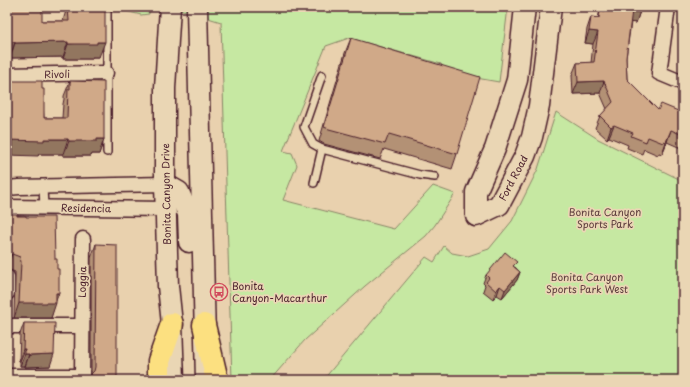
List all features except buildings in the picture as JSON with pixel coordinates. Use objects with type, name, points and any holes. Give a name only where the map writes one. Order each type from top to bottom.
[{"type":"main road","name":"Bonita Canyon Drive","points":[[170,7],[165,88],[165,184],[168,286],[172,324],[174,380]]},
{"type":"main road","name":"Ford Road","points":[[525,7],[517,80],[495,150],[476,192],[476,216],[499,205],[525,156],[532,137],[539,106],[551,7]]},
{"type":"main road","points":[[198,11],[206,380]]},
{"type":"main road","points":[[165,184],[179,192],[188,214],[191,292],[204,318],[217,380]]},
{"type":"main road","points":[[159,380],[159,361],[172,324]]},
{"type":"street","points":[[668,7],[659,73],[683,83]]},
{"type":"street","name":"Rivoli","points":[[7,74],[106,73]]},
{"type":"street","points":[[7,188],[165,184]]},
{"type":"street","name":"Residencia","points":[[7,207],[166,209]]},
{"type":"street","name":"Loggia","points":[[7,376],[82,378],[81,326],[83,239]]},
{"type":"street","points":[[7,277],[7,293]]},
{"type":"street","points":[[7,326],[81,326]]},
{"type":"lane","points":[[106,11],[106,152]]},
{"type":"lane","points":[[322,75],[304,127],[313,144],[322,149],[420,175],[435,177]]},
{"type":"lane","points":[[314,183],[322,149]]},
{"type":"lane","points":[[43,187],[44,207]]},
{"type":"green space","points":[[110,7],[149,7],[149,14],[141,15]]},
{"type":"green space","points":[[173,7],[508,7],[499,82],[448,73],[441,64],[349,38],[326,46],[283,151],[292,153],[297,165],[283,200],[394,229],[433,186],[455,194],[426,236],[365,286],[305,340],[270,380],[232,380],[221,22]]},
{"type":"green space","name":"Bonita Canyon Sports Park West","points":[[556,112],[598,139],[683,181],[683,380],[323,380],[426,257],[434,262],[444,246],[452,253],[468,256],[489,249],[512,221],[538,169]]},
{"type":"place","name":"Bonita Canyon-Macarthur","points":[[219,292]]},
{"type":"park label","name":"Bonita Canyon Sports Park","points":[[605,218]]}]
